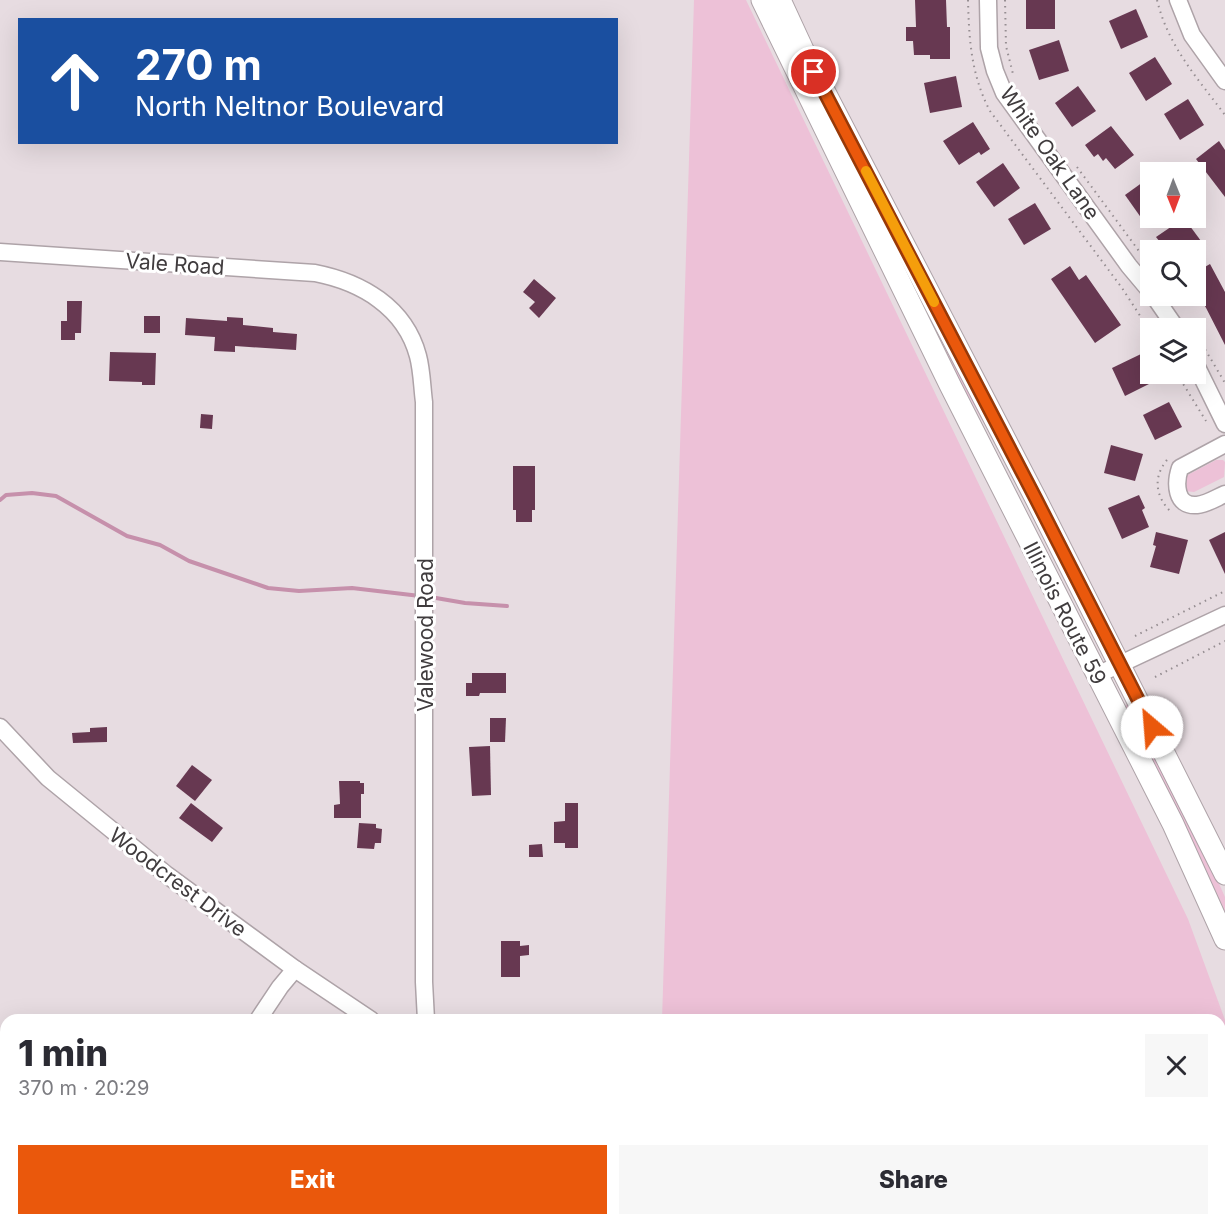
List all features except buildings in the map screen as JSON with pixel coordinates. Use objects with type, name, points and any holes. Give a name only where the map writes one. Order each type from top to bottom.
[{"type":"main road","name":"Illinois Route 59","points":[[762,0],[950,386],[1173,824],[1225,939]]},
{"type":"main road","name":"Illinois Route 59","points":[[780,0],[804,52],[1121,664],[1225,874]]},
{"type":"street","name":"White Oak Lane","points":[[988,0],[989,48],[1004,93],[1140,279]]},
{"type":"street","points":[[1178,0],[1192,35],[1225,81]]},
{"type":"street","name":"Vale Road","points":[[0,252],[315,273],[349,281]]},
{"type":"street","name":"Valewood Road","points":[[349,281],[387,304],[406,328],[418,354],[424,402],[426,1014]]},
{"type":"street","points":[[1205,384],[1225,424]]},
{"type":"street","points":[[1225,444],[1180,468],[1176,478],[1176,490],[1181,499],[1190,504],[1205,503],[1225,494]]},
{"type":"street","points":[[1097,675],[1225,615]]},
{"type":"street","name":"Woodcrest Drive","points":[[0,727],[48,778],[98,820],[202,902],[361,1014]]},
{"type":"street","points":[[262,1014],[295,969]]},
{"type":"path","points":[[1005,0],[1006,46],[1014,76]]},
{"type":"path","points":[[1158,0],[1163,23],[1172,43],[1225,115]]},
{"type":"path","points":[[1077,167],[1140,252]]},
{"type":"path","points":[[1135,636],[1225,591]]},
{"type":"path","points":[[1155,677],[1225,641]]},
{"type":"shaded area","points":[[694,0],[746,0],[1188,919],[1223,1014],[662,1014]]},
{"type":"shaded area","points":[[899,254],[995,437],[993,439],[942,348]]},
{"type":"shaded area","points":[[1216,460],[1225,462],[1224,477],[1194,492],[1184,491],[1182,478]]},
{"type":"shaded area","points":[[1127,704],[1211,866],[1225,897],[1225,915],[1125,707]]},
{"type":"waterway","points":[[0,500],[6,495],[32,493],[56,496],[127,536],[160,545],[189,561],[268,588],[299,591],[352,588],[420,596]]},
{"type":"waterway","points":[[436,598],[507,606]]},
{"type":"slow traffic","points":[[866,171],[934,302]]},
{"type":"route","points":[[814,72],[1152,727]]}]
